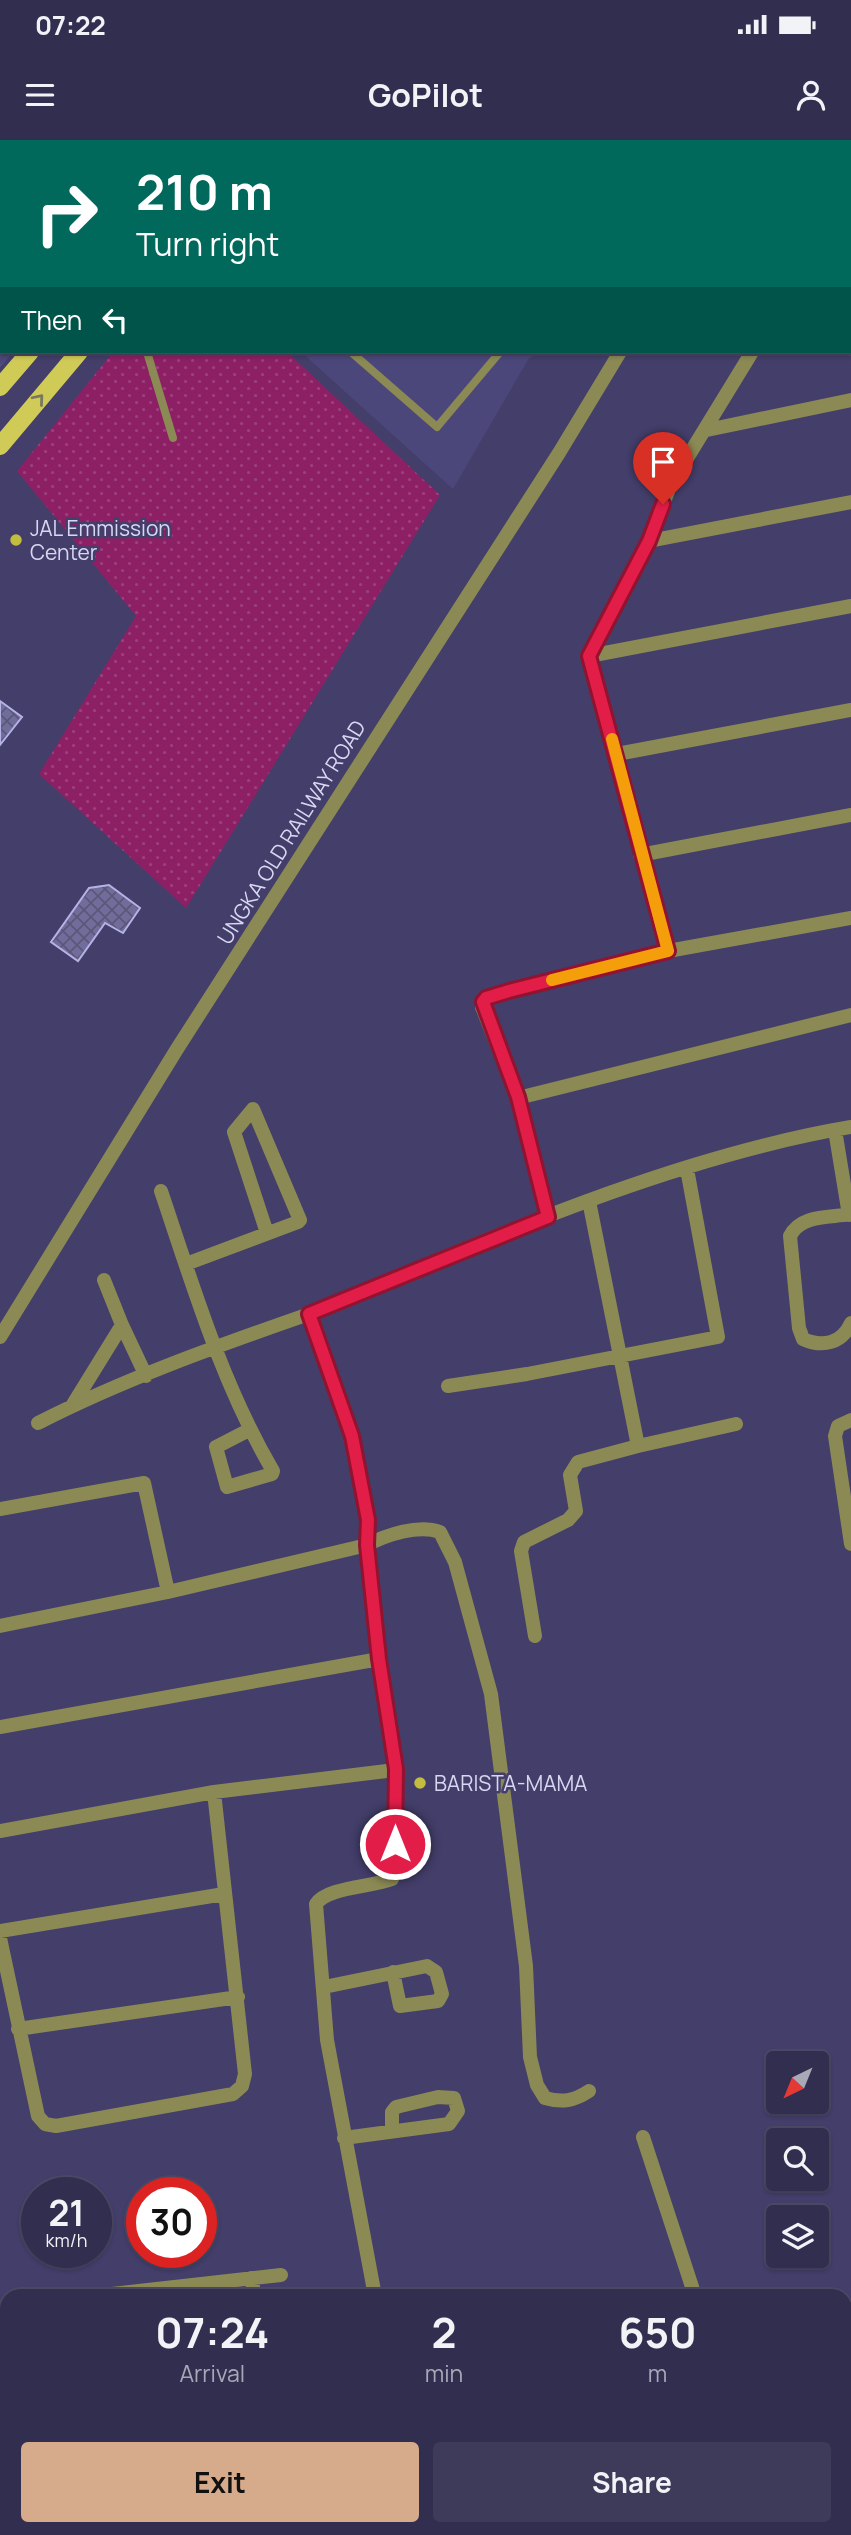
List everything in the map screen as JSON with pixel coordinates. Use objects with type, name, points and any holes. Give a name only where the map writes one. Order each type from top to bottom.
[{"type":"main road","points":[[0,387],[28,354]]},
{"type":"main road","points":[[0,446],[77,354]]},
{"type":"street","name":"UNGKA OLD RAILWAY ROAD","points":[[0,1336],[130,1124],[559,453],[619,354]]},
{"type":"street","points":[[668,951],[640,855],[617,754],[589,656],[649,541],[670,486],[707,430],[751,354]]},
{"type":"street","points":[[707,430],[851,400]]},
{"type":"street","points":[[649,541],[851,502]]},
{"type":"street","points":[[589,656],[851,606]]},
{"type":"street","points":[[617,754],[851,710]]},
{"type":"street","points":[[640,855],[851,815]]},
{"type":"street","points":[[548,1217],[518,1097],[482,1006],[486,998],[668,951],[851,918]]},
{"type":"street","points":[[518,1097],[851,1015]]},
{"type":"street","points":[[186,1264],[298,1222],[302,1216],[253,1109],[234,1132],[267,1233]]},
{"type":"street","points":[[38,1423],[72,1406],[216,1347],[309,1314],[589,1201],[769,1144],[851,1127]]},
{"type":"street","points":[[835,1130],[850,1214],[807,1220],[796,1225],[790,1236],[799,1328],[803,1339],[812,1343],[835,1342],[847,1333],[851,1323]]},
{"type":"street","points":[[448,1385],[718,1336],[687,1169]]},
{"type":"street","points":[[161,1191],[216,1347],[249,1430],[273,1472],[227,1487],[216,1447],[249,1430]]},
{"type":"street","points":[[589,1201],[638,1446]]},
{"type":"street","points":[[104,1280],[146,1376]]},
{"type":"street","points":[[309,1314],[352,1436],[368,1520],[367,1545],[379,1659],[396,1769],[395,1870],[392,1879],[378,1885],[329,1893],[321,1896],[316,1904],[327,2040],[374,2289]]},
{"type":"street","points":[[72,1406],[122,1325]]},
{"type":"street","points":[[851,1420],[838,1426],[835,1436],[851,1544]]},
{"type":"street","points":[[535,1636],[521,1551],[524,1542],[568,1520],[576,1511],[570,1475],[578,1462],[736,1424]]},
{"type":"street","points":[[0,1508],[144,1483],[168,1592]]},
{"type":"street","points":[[0,1626],[168,1592],[367,1545],[383,1537],[435,1530],[444,1536],[491,1694],[526,1966],[530,2057],[537,2085],[545,2098],[558,2102],[577,2099],[589,2091]]},
{"type":"street","points":[[0,1727],[379,1659]]},
{"type":"street","points":[[0,1831],[214,1792],[396,1769]]},
{"type":"street","points":[[0,1938],[38,2116],[45,2124],[56,2126],[233,2094],[242,2086],[245,2074],[214,1792]]},
{"type":"street","points":[[0,1931],[224,1894]]},
{"type":"street","points":[[324,1987],[393,1972]]},
{"type":"street","points":[[18,2029],[238,1997]]},
{"type":"street","points":[[344,2138],[392,2129]]},
{"type":"street","points":[[643,2137],[693,2289]]},
{"type":"street","points":[[183,2289],[281,2274]]},
{"type":"street","points":[[251,2278],[253,2289]]},
{"type":"lane","points":[[148,354],[173,438]]},
{"type":"lane","points":[[353,354],[437,427],[498,354]]},
{"type":"shaded area","points":[[0,354],[11,354],[0,367]]},
{"type":"shaded area","points":[[111,354],[289,354],[440,495],[186,908],[39,774],[136,616],[17,471]]},
{"type":"shaded area","points":[[303,354],[540,354],[529,358],[453,489]]},
{"type":"building","points":[[0,701],[22,717],[0,745]]},
{"type":"building","points":[[109,885],[140,908],[123,933],[105,923],[78,961],[51,942],[89,888]]},
{"type":"slow traffic","points":[[552,980],[668,951],[640,855],[612,739]]},
{"type":"place","name":"JAL Emmission Center","points":[[16,540]]},
{"type":"place","name":"BARISTA-MAMA","points":[[420,1783]]},
{"type":"route","points":[[395,1844],[396,1769],[379,1659],[367,1545],[368,1520],[352,1436],[309,1314],[548,1217],[518,1097],[482,1006],[483,1002],[486,998],[509,991],[668,951],[640,855],[617,754],[589,656],[649,541],[663,504]]}]
